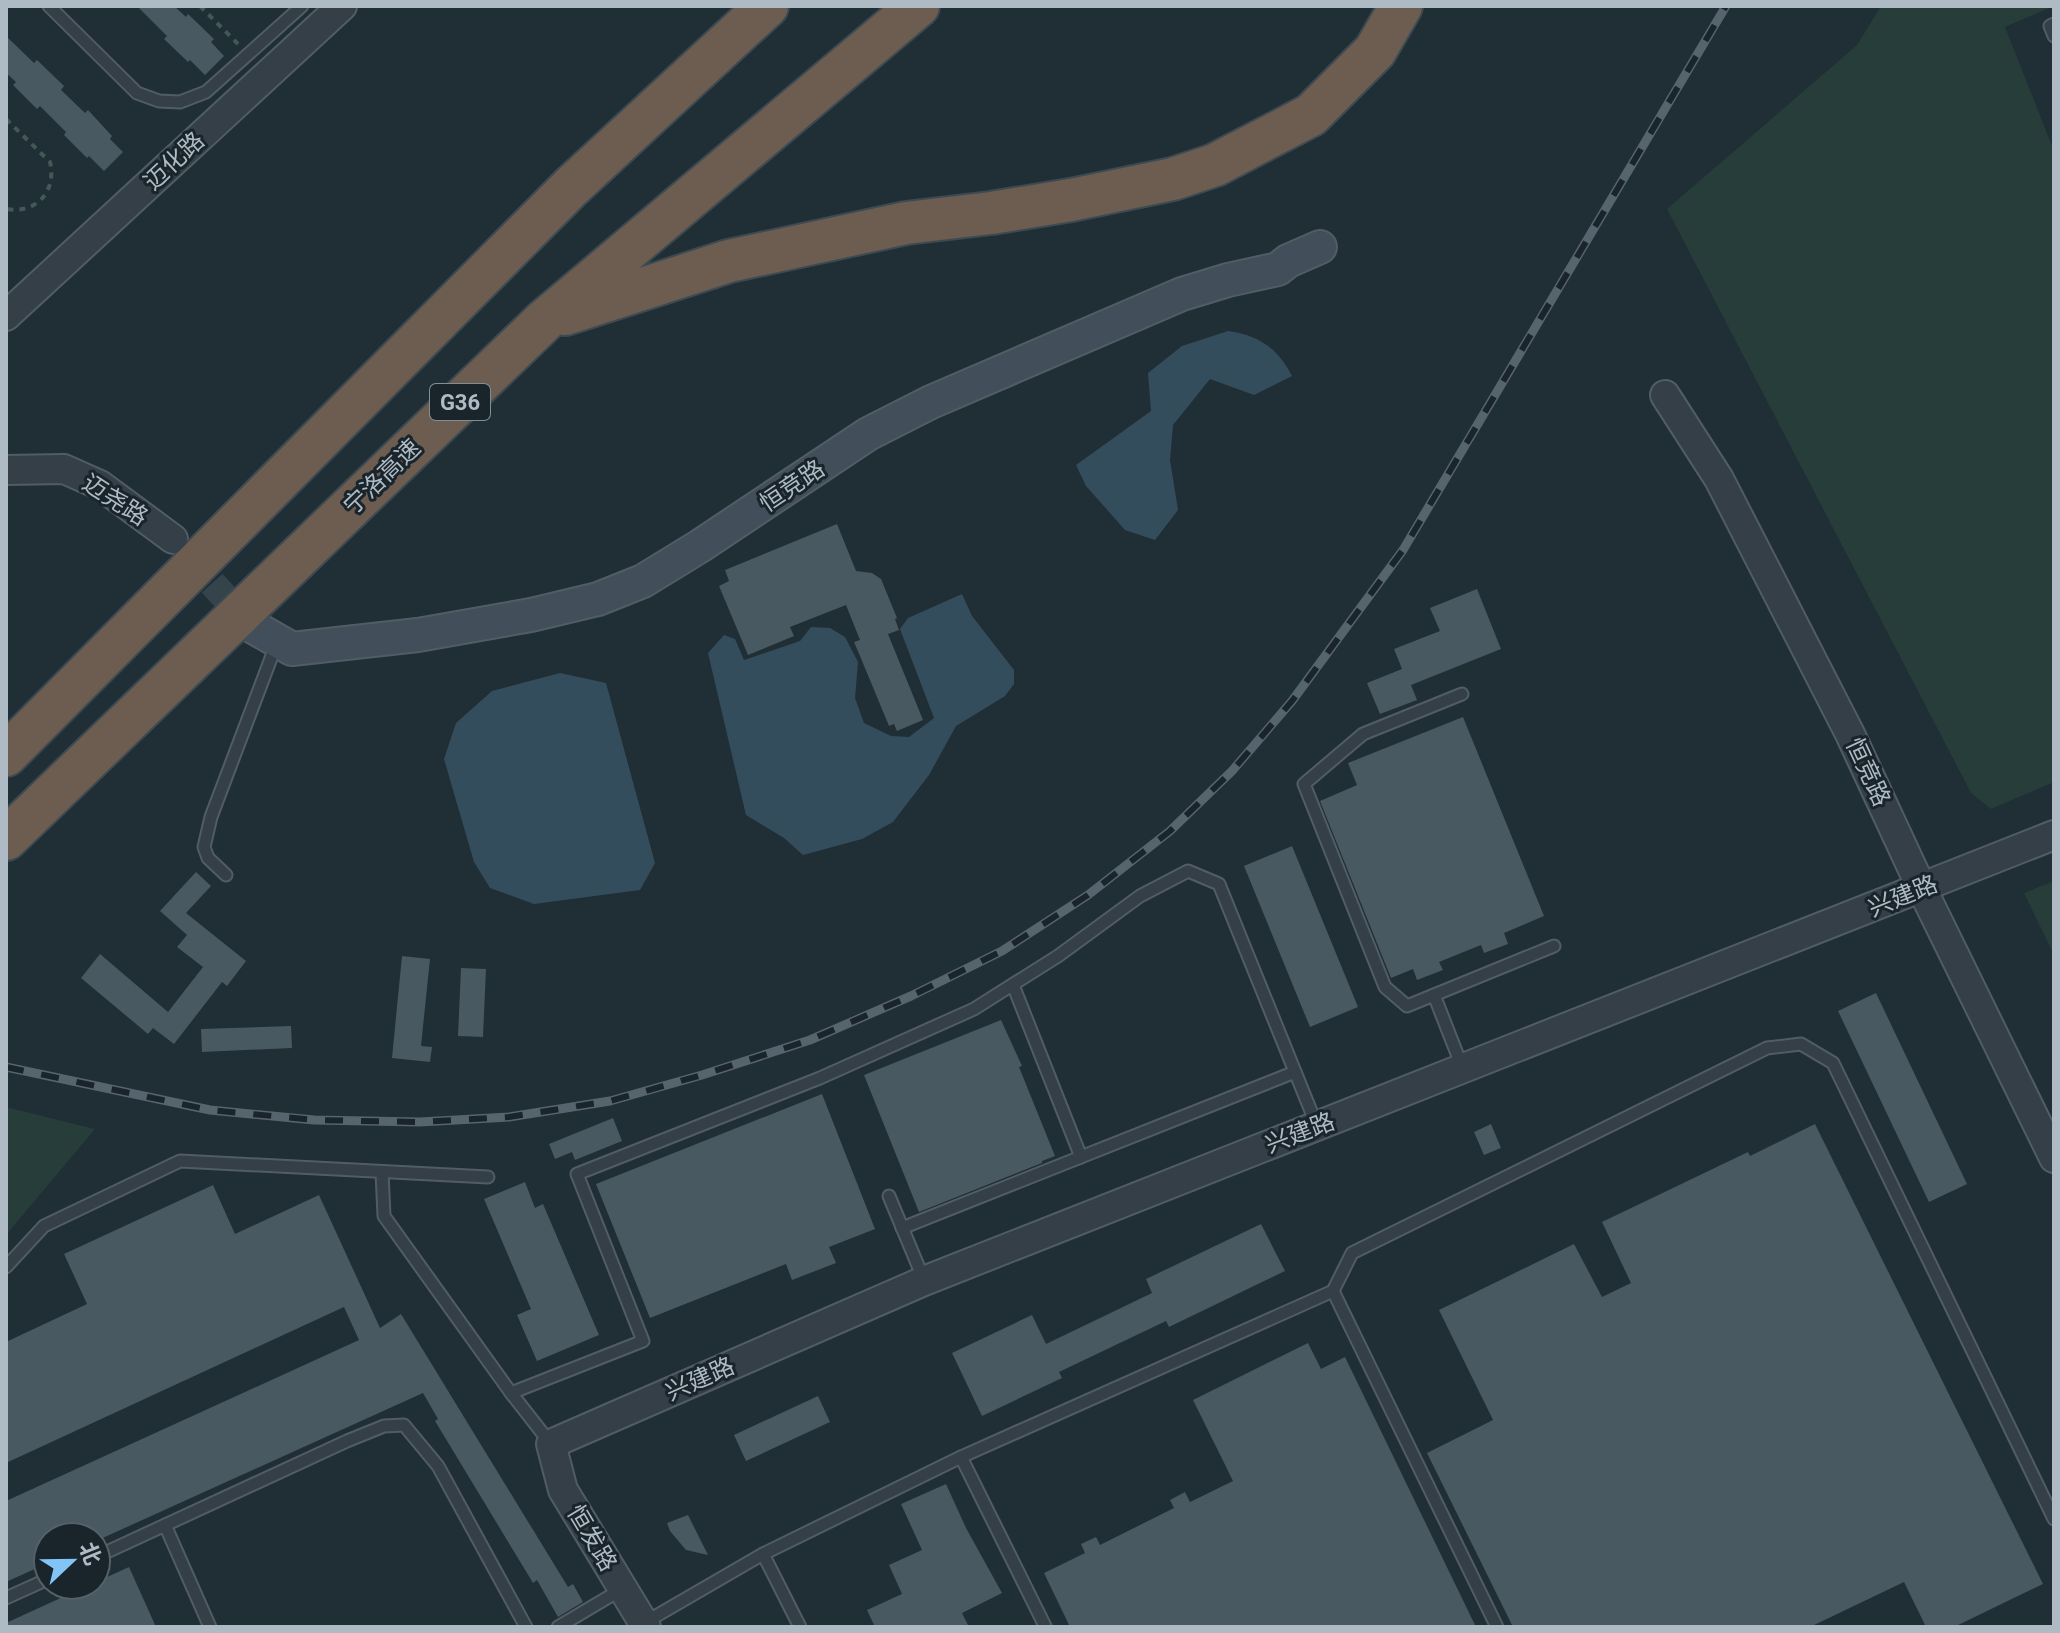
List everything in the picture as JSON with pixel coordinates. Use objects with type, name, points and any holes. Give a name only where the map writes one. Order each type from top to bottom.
[{"type":"highway","points":[[6,755],[571,187],[767,6]]},
{"type":"highway","name":"宁洛高速","points":[[12,833],[545,320],[918,6]]},
{"type":"highway","points":[[545,320],[729,261],[906,223],[1071,200],[1173,179],[1215,165],[1311,115],[1375,51],[1401,6]]},
{"type":"main road","name":"恒竞路","points":[[250,625],[292,649],[418,635],[531,615],[598,599],[643,581],[868,434],[931,402],[1182,294],[1278,269],[1288,261],[1320,247]]},
{"type":"street","name":"迈化路","points":[[6,316],[342,6]]},
{"type":"street","name":"恒竞路","points":[[1665,395],[1719,479],[1850,734],[2054,1158]]},
{"type":"street","name":"迈尧路","points":[[6,470],[64,469],[100,485],[173,539]]},
{"type":"street","name":"兴建路","points":[[551,1444],[924,1281],[2054,835]]},
{"type":"street","name":"恒发路","points":[[551,1444],[563,1490],[645,1625]]},
{"type":"lane","points":[[49,6],[137,93],[159,101],[180,102],[206,92],[302,6]]},
{"type":"lane","points":[[2054,24],[2050,26],[2054,36]]},
{"type":"lane","points":[[226,875],[208,858],[204,847],[211,817],[278,640]]},
{"type":"lane","points":[[1462,694],[1363,734],[1304,784],[1385,987],[1407,1006],[1554,946]]},
{"type":"lane","points":[[511,1393],[643,1341],[577,1174],[820,1078],[974,1009],[1058,956],[1140,896],[1188,871],[1219,884],[1317,1127]]},
{"type":"lane","points":[[1013,985],[1081,1157]]},
{"type":"lane","points":[[1434,995],[1463,1069]]},
{"type":"lane","points":[[645,1625],[763,1554],[961,1457],[1333,1291],[1352,1253],[1767,1048],[1801,1044],[1833,1063],[2054,1519]]},
{"type":"lane","points":[[902,1228],[1295,1072]]},
{"type":"lane","points":[[6,1267],[44,1226],[180,1161],[488,1177]]},
{"type":"lane","points":[[382,1172],[384,1216],[551,1444]]},
{"type":"lane","points":[[889,1196],[924,1281]]},
{"type":"lane","points":[[1333,1291],[1497,1627]]},
{"type":"lane","points":[[112,1550],[347,1441],[384,1426],[404,1425],[438,1466],[526,1627]]},
{"type":"lane","points":[[961,1457],[1043,1627]]},
{"type":"lane","points":[[165,1525],[210,1627]]},
{"type":"lane","points":[[763,1554],[800,1627]]},
{"type":"lane","points":[[6,1598],[32,1586]]},
{"type":"lane","points":[[558,1627],[623,1589]]},
{"type":"path","points":[[200,6],[250,55]]},
{"type":"path","points":[[6,119],[50,162],[52,171],[49,190],[36,205],[26,210],[6,209]]},
{"type":"green space","points":[[1881,6],[2054,6],[2005,27],[2054,151],[2054,782],[1991,809],[1971,793],[1667,209],[1857,45]]},
{"type":"green space","points":[[2054,881],[2054,955],[2024,893]]},
{"type":"green space","points":[[6,1107],[95,1129],[6,1235]]},
{"type":"water","points":[[1228,331],[1266,344],[1292,376],[1254,395],[1210,379],[1173,425],[1170,460],[1178,510],[1155,540],[1125,530],[1086,486],[1076,465],[1151,411],[1148,373],[1182,346]]},
{"type":"water","points":[[962,594],[972,616],[1014,670],[1014,684],[1005,696],[956,726],[929,775],[893,822],[862,839],[803,855],[784,838],[746,815],[708,653],[724,635],[735,639],[744,660],[800,641],[811,627],[830,628],[845,637],[858,662],[855,698],[864,723],[891,736],[909,737],[934,718],[900,629],[908,618]]},
{"type":"water","points":[[560,673],[606,683],[655,863],[640,890],[534,904],[490,888],[474,862],[444,759],[456,723],[492,691]]},
{"type":"building","points":[[137,6],[174,6],[186,17],[188,14],[214,39],[211,42],[224,56],[205,75],[164,39],[167,36]]},
{"type":"building","points":[[6,36],[34,63],[37,60],[64,86],[61,90],[85,113],[88,110],[112,136],[110,139],[123,152],[104,171],[64,135],[66,132],[40,106],[37,109],[13,85],[16,82],[6,73]]},
{"type":"building","points":[[837,524],[856,571],[872,573],[881,579],[897,618],[899,630],[888,634],[923,720],[897,731],[894,724],[889,726],[854,642],[860,640],[846,605],[790,627],[794,636],[748,655],[719,586],[729,581],[725,570]]},
{"type":"building","points":[[1477,589],[1501,649],[1411,685],[1417,700],[1380,714],[1367,683],[1402,669],[1394,649],[1440,631],[1430,608]]},
{"type":"building","points":[[1463,717],[1544,916],[1504,933],[1508,944],[1484,953],[1481,945],[1439,962],[1443,970],[1417,980],[1413,969],[1391,978],[1320,801],[1357,785],[1348,763]]},
{"type":"building","points":[[1292,846],[1358,1007],[1310,1027],[1244,866]]},
{"type":"building","points":[[196,872],[211,886],[186,913],[246,961],[227,986],[222,982],[174,1044],[153,1028],[148,1034],[81,978],[100,954],[168,1012],[203,967],[177,947],[187,935],[160,911]]},
{"type":"building","points":[[402,956],[430,959],[421,1046],[432,1047],[430,1062],[392,1058]]},
{"type":"building","points":[[461,968],[486,969],[483,1037],[458,1036]]},
{"type":"building","points":[[1876,993],[1967,1184],[1929,1202],[1838,1011]]},
{"type":"building","points":[[1001,1020],[1022,1066],[1019,1067],[1055,1156],[919,1212],[864,1075]]},
{"type":"building","points":[[291,1026],[292,1048],[202,1052],[201,1029]]},
{"type":"building","points":[[822,1094],[875,1229],[829,1247],[836,1263],[792,1280],[786,1264],[650,1318],[596,1184]]},
{"type":"building","points":[[613,1118],[622,1141],[575,1160],[572,1152],[555,1159],[549,1144]]},
{"type":"building","points":[[1491,1124],[1501,1148],[1484,1155],[1474,1132]]},
{"type":"building","points":[[1815,1124],[2043,1584],[1954,1627],[1926,1627],[1904,1582],[1810,1627],[1513,1627],[1427,1453],[1493,1420],[1439,1310],[1574,1244],[1602,1297],[1631,1283],[1602,1222],[1748,1152],[1750,1156]]},
{"type":"building","points":[[525,1182],[535,1208],[543,1204],[599,1335],[537,1361],[517,1315],[531,1309],[484,1199]]},
{"type":"building","points":[[213,1185],[235,1234],[319,1195],[380,1328],[401,1314],[568,1587],[573,1584],[583,1602],[558,1617],[537,1580],[533,1583],[435,1421],[438,1419],[423,1393],[112,1534],[112,1521],[32,1521],[32,1570],[6,1582],[6,1501],[359,1340],[344,1307],[6,1463],[6,1342],[87,1304],[64,1254]]},
{"type":"building","points":[[1261,1224],[1285,1271],[1169,1327],[1166,1321],[1059,1372],[1062,1378],[982,1416],[952,1353],[1032,1315],[1046,1344],[1152,1293],[1146,1279]]},
{"type":"building","points":[[1308,1343],[1321,1369],[1345,1357],[1476,1627],[1070,1627],[1044,1573],[1085,1553],[1081,1544],[1096,1537],[1100,1545],[1174,1508],[1170,1500],[1185,1492],[1190,1502],[1233,1481],[1193,1400]]},
{"type":"building","points":[[818,1396],[830,1422],[746,1461],[734,1435]]},
{"type":"building","points":[[946,1484],[1002,1593],[962,1613],[969,1627],[875,1627],[867,1610],[902,1594],[889,1565],[922,1550],[901,1504]]},
{"type":"building","points":[[688,1515],[708,1555],[686,1550],[670,1531],[667,1523]]},
{"type":"building","points":[[129,1567],[156,1627],[6,1627],[6,1623],[54,1601],[112,1601],[112,1575]]},
{"type":"tunnel","points":[[184,552],[250,625]]},
{"type":"railway","points":[[6,1067],[210,1110],[314,1120],[420,1122],[509,1117],[610,1101],[810,1040],[911,996],[1002,951],[1088,895],[1170,831],[1232,771],[1292,701],[1403,550],[1726,6]]}]
